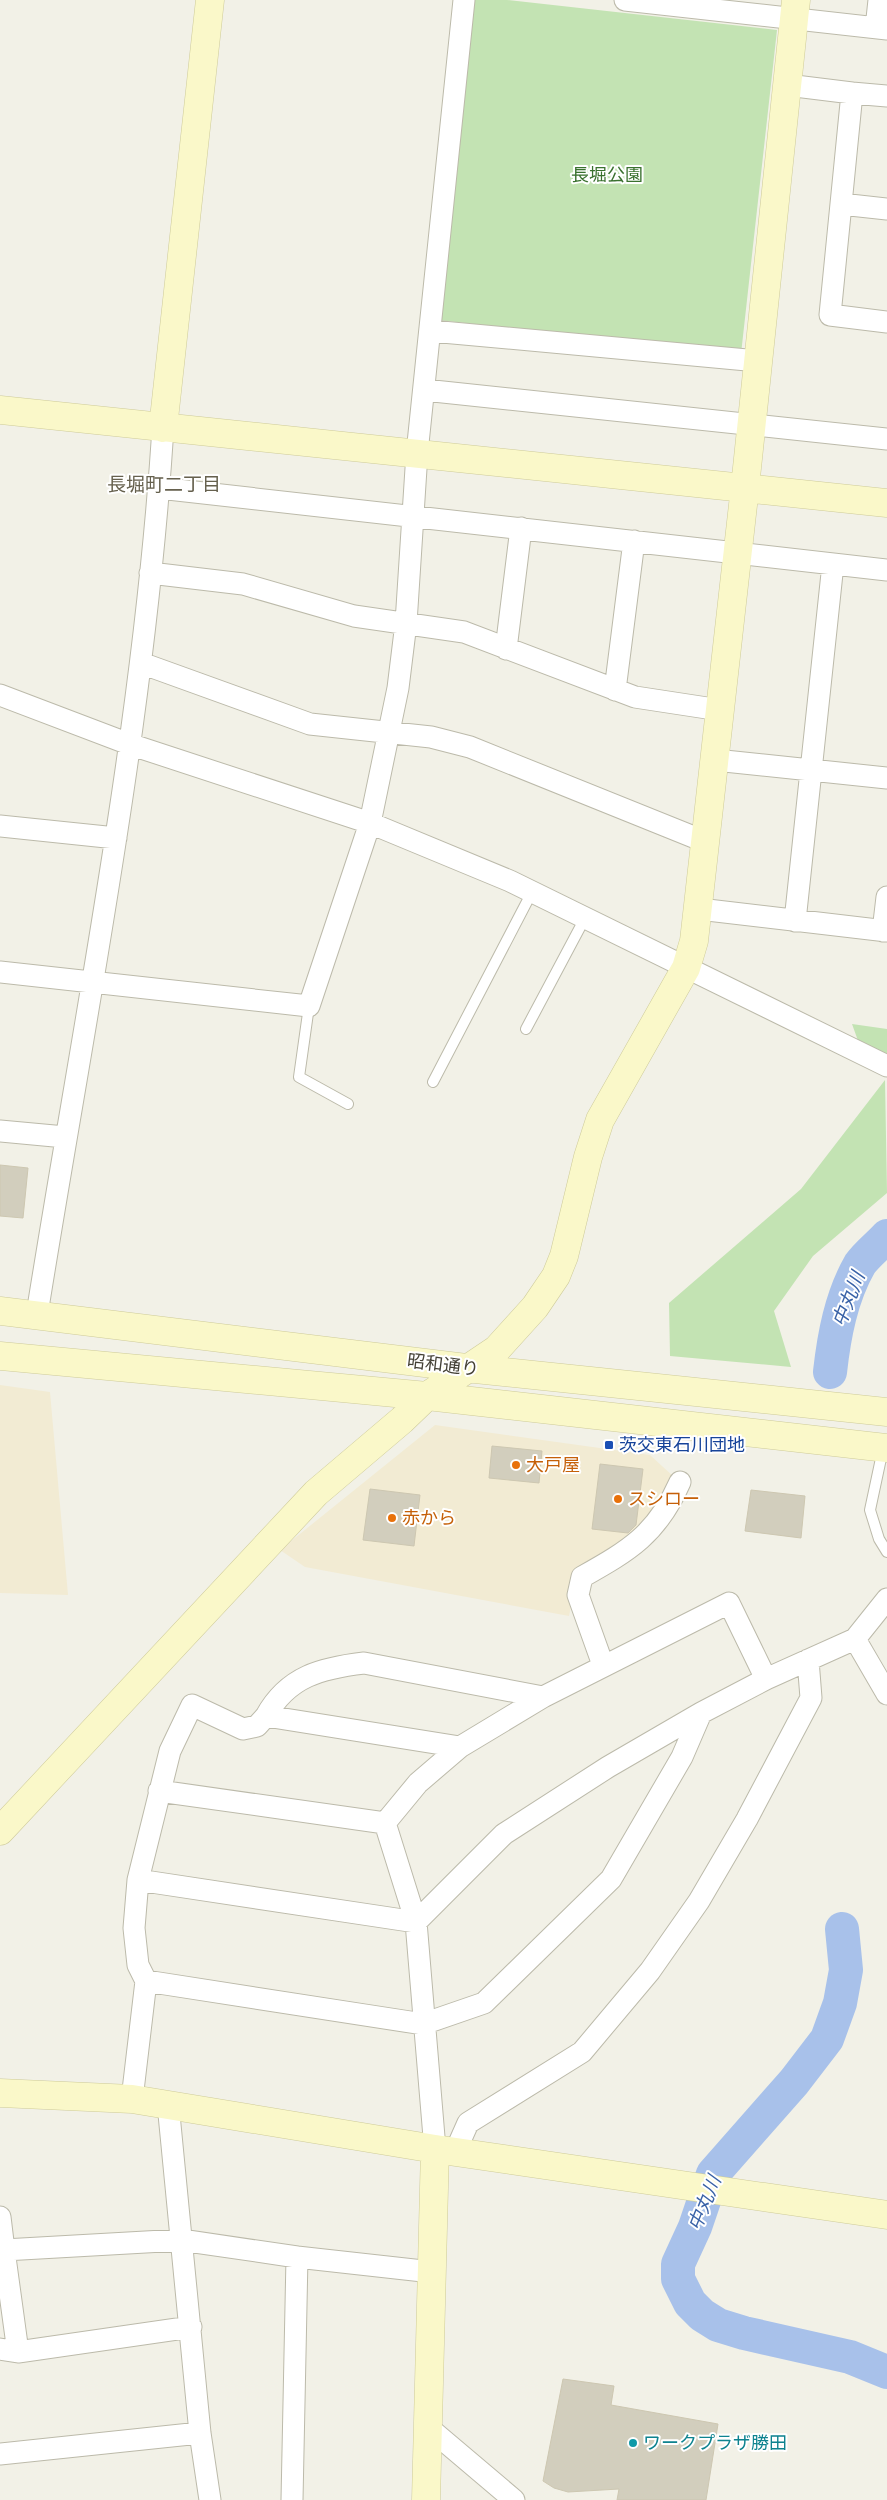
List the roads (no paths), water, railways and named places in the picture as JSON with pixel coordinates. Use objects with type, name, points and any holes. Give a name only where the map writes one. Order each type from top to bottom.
[{"type":"street","points":[[37,1314],[116,838],[141,663],[159,488],[163,428],[210,0]]},
{"type":"street","points":[[0,972],[309,1006],[370,823],[398,688],[406,624],[414,515],[416,453],[431,331],[464,0]]},
{"type":"street","points":[[625,0],[795,9],[881,28],[879,0]]},
{"type":"street","points":[[0,1831],[316,1494],[427,1396],[466,1368],[497,1349],[535,1307],[556,1276],[573,1224],[588,1157],[600,1120],[686,968],[694,941],[738,554],[795,9]]},
{"type":"street","points":[[787,86],[887,96]]},
{"type":"street","points":[[852,93],[830,315],[887,322]]},
{"type":"street","points":[[841,204],[887,209]]},
{"type":"street","points":[[431,331],[758,361]]},
{"type":"street","points":[[424,390],[751,423],[887,439]]},
{"type":"street","points":[[0,410],[887,503]]},
{"type":"street","points":[[159,488],[414,515],[887,570]]},
{"type":"street","points":[[506,649],[521,528]]},
{"type":"street","points":[[615,690],[634,541]]},
{"type":"street","points":[[795,920],[833,564]]},
{"type":"street","points":[[150,573],[243,584],[354,616],[464,632],[635,697],[720,710]]},
{"type":"street","points":[[141,663],[310,724],[431,737],[470,747],[706,842]]},
{"type":"street","points":[[0,695],[130,744],[370,823],[532,892],[887,1066]]},
{"type":"street","points":[[715,760],[887,778]]},
{"type":"street","points":[[0,826],[116,838]]},
{"type":"street","points":[[699,909],[885,931],[887,897]]},
{"type":"street","points":[[0,1132],[66,1138]]},
{"type":"street","name":"昭和通り","points":[[0,1311],[37,1314],[466,1368],[887,1412]]},
{"type":"street","name":"昭和通り","points":[[0,1356],[427,1396],[885,1448]]},
{"type":"street","points":[[603,1665],[578,1595],[582,1577],[620,1556],[646,1534],[668,1509],[680,1482]]},
{"type":"street","points":[[416,1922],[504,1834],[608,1766],[701,1713],[766,1679],[855,1639],[887,1599]]},
{"type":"street","points":[[385,1823],[418,1783],[460,1747],[542,1697],[729,1603],[766,1679]]},
{"type":"street","points":[[855,1639],[887,1694]]},
{"type":"street","points":[[445,2150],[468,2123],[582,2052],[650,1971],[698,1900],[748,1819],[811,1698],[808,1660]]},
{"type":"street","points":[[132,2099],[146,1981],[138,1965],[134,1928],[138,1880],[170,1751],[192,1705],[243,1729],[257,1726],[266,1716],[275,1699],[299,1680],[338,1666],[364,1663],[542,1697]]},
{"type":"street","points":[[146,1981],[424,2024],[484,2003],[611,1879],[682,1757],[701,1713]]},
{"type":"street","points":[[266,1716],[460,1747]]},
{"type":"street","points":[[160,1792],[385,1823]]},
{"type":"street","points":[[385,1823],[416,1922],[424,2024],[445,2150],[432,2272],[426,2500]]},
{"type":"street","points":[[138,1880],[416,1922]]},
{"type":"street","points":[[0,2090],[132,2099],[168,2104],[445,2150],[887,2215]]},
{"type":"street","points":[[168,2104],[200,2433],[210,2500]]},
{"type":"street","points":[[0,2217],[4,2250],[9,2350],[190,2327]]},
{"type":"street","points":[[4,2250],[181,2240],[297,2258],[432,2272]]},
{"type":"street","points":[[292,2500],[297,2258]]},
{"type":"street","points":[[429,2428],[514,2500]]},
{"type":"street","points":[[0,2454],[200,2433]]},
{"type":"lane","points":[[433,1082],[532,892]]},
{"type":"lane","points":[[526,1029],[585,918]]},
{"type":"lane","points":[[309,1006],[298,1077],[348,1104]]},
{"type":"lane","points":[[885,1448],[870,1510],[880,1539],[887,1552]]},
{"type":"waterway","name":"中丸川","points":[[830,1372],[836,1331],[843,1303],[853,1277],[860,1264],[887,1236]]},
{"type":"waterway","name":"中丸川","points":[[842,1929],[846,1970],[840,2003],[827,2039],[794,2082],[713,2174],[695,2227],[678,2264],[678,2279],[690,2303],[702,2315],[718,2325],[744,2333],[850,2357],[887,2372]]},
{"type":"place","name":"茨交東石川団地","points":[[609,1445]]},
{"type":"place","name":"大戸屋","points":[[516,1465]]},
{"type":"place","name":"スシロー","points":[[618,1499]]},
{"type":"place","name":"赤から","points":[[392,1518]]},
{"type":"place","name":"ワークプラザ勝田","points":[[633,2443]]},
{"type":"district","name":"長堀町二丁目","points":[[164,484]]},
{"type":"park label","name":"長堀公園","points":[[607,175]]}]
